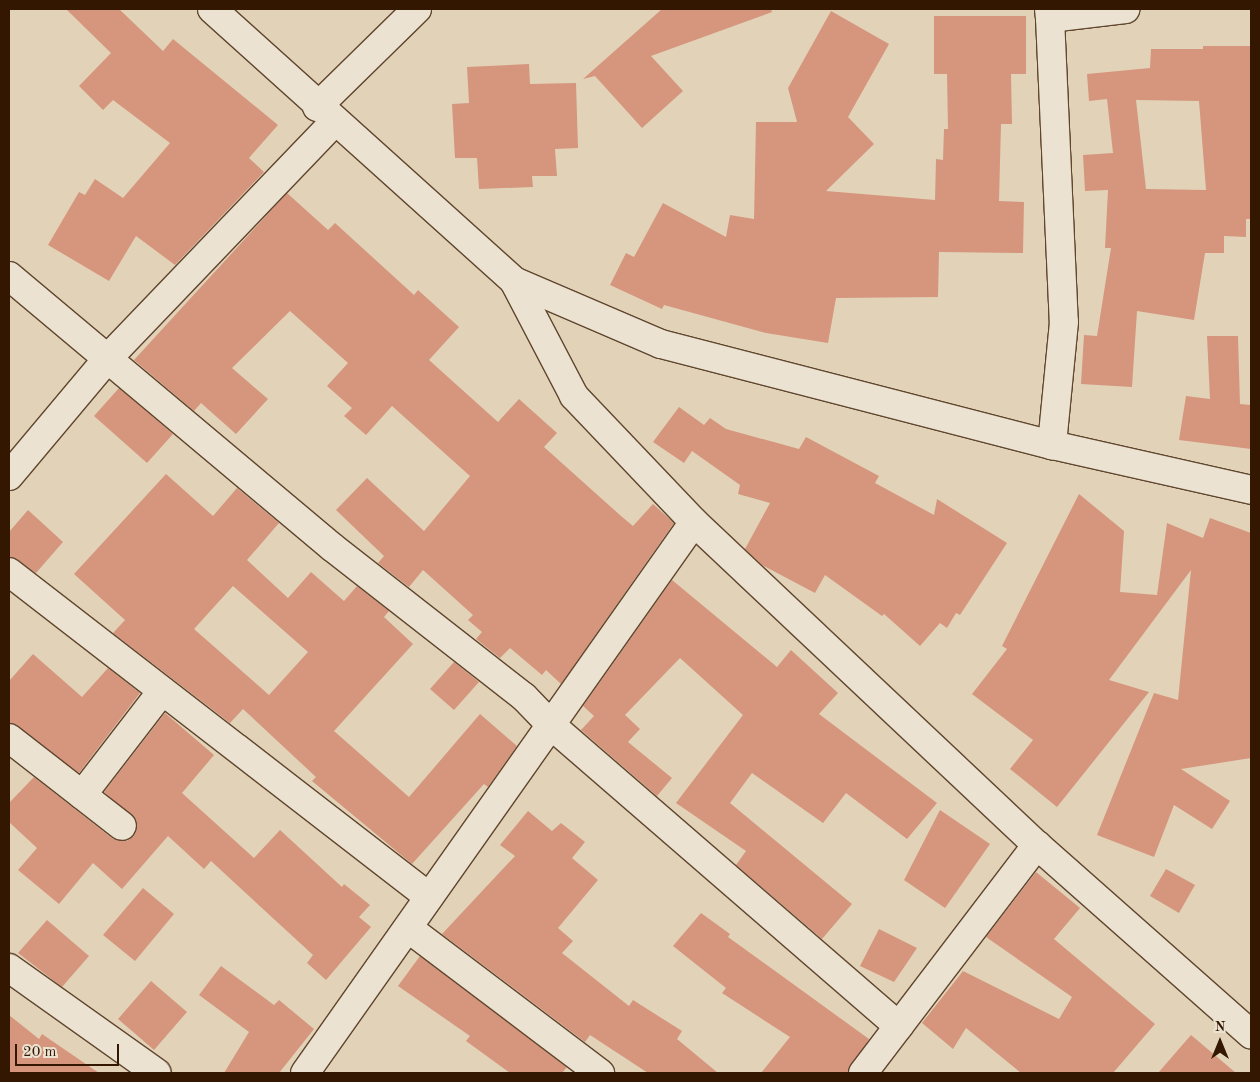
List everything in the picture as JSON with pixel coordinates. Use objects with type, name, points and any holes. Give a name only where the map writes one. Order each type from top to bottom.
[{"type":"street","points":[[212,9],[325,114],[514,281],[661,344],[1052,445],[1251,490]]},
{"type":"street","points":[[9,476],[109,357],[417,9]]},
{"type":"street","points":[[1052,445],[1064,322],[1060,169],[1050,14],[1125,9]]},
{"type":"street","points":[[9,276],[109,357],[332,547],[524,697],[551,725],[899,1026]]},
{"type":"street","points":[[514,281],[574,396],[694,522],[1037,845],[1251,1034]]},
{"type":"street","points":[[305,1073],[694,522]]},
{"type":"street","points":[[9,572],[429,897]]},
{"type":"street","points":[[82,795],[162,691]]},
{"type":"street","points":[[9,738],[122,826]]},
{"type":"street","points":[[863,1073],[1037,845]]},
{"type":"street","points":[[408,928],[600,1073]]},
{"type":"street","points":[[9,968],[157,1073]]},
{"type":"building","points":[[66,9],[119,9],[163,51],[173,39],[278,125],[249,158],[264,172],[175,265],[136,236],[109,281],[48,245],[79,192],[85,195],[95,179],[123,198],[170,143],[113,100],[103,110],[79,86],[111,53]]},
{"type":"building","points":[[662,9],[771,9],[772,12],[651,56],[683,91],[642,128],[595,76],[583,79]]},
{"type":"building","points":[[831,11],[889,44],[848,117],[874,144],[826,191],[935,200],[936,159],[943,160],[944,129],[948,129],[947,74],[934,74],[934,16],[1026,16],[1026,74],[1011,74],[1012,124],[1001,124],[999,201],[1024,202],[1023,253],[939,252],[938,297],[836,298],[828,343],[766,333],[664,305],[662,309],[610,285],[626,253],[634,257],[663,203],[726,237],[730,215],[754,219],[756,122],[797,122],[788,88]]},
{"type":"building","points":[[1203,46],[1251,46],[1251,219],[1246,219],[1246,237],[1224,236],[1224,253],[1205,253],[1194,320],[1137,311],[1132,387],[1081,384],[1084,335],[1097,336],[1111,248],[1105,248],[1108,190],[1085,191],[1083,155],[1113,153],[1107,99],[1089,101],[1087,74],[1150,68],[1151,49],[1203,49]],"holes":[[[1136,100],[1199,101],[1206,190],[1146,189]]]},
{"type":"building","points":[[529,64],[530,84],[576,83],[578,148],[555,149],[557,176],[532,176],[533,187],[479,189],[477,158],[455,158],[452,104],[469,103],[467,67]]},
{"type":"building","points":[[287,193],[328,230],[335,223],[414,295],[418,290],[459,327],[429,360],[498,422],[519,399],[557,433],[544,447],[633,526],[653,504],[674,523],[561,684],[546,670],[542,675],[510,648],[500,658],[476,639],[482,632],[468,620],[473,615],[423,570],[409,587],[378,563],[384,556],[336,510],[367,478],[424,531],[470,476],[392,406],[366,435],[344,416],[352,408],[327,386],[348,363],[290,311],[232,368],[268,399],[236,434],[201,403],[194,411],[134,360]]},
{"type":"building","points":[[1207,336],[1238,336],[1240,404],[1251,405],[1251,449],[1179,440],[1186,396],[1210,399]]},
{"type":"building","points":[[119,388],[173,434],[147,463],[94,416]]},
{"type":"building","points":[[679,407],[704,425],[710,418],[726,429],[799,449],[806,437],[879,476],[875,483],[934,515],[937,499],[1007,543],[960,615],[956,613],[947,628],[940,623],[920,646],[884,614],[882,616],[825,575],[815,593],[762,565],[745,549],[770,503],[738,494],[740,485],[692,451],[684,463],[653,442]]},
{"type":"building","points":[[166,474],[213,516],[237,488],[279,523],[247,560],[288,598],[311,572],[344,601],[357,586],[389,611],[384,617],[413,644],[334,731],[409,797],[480,714],[517,746],[488,787],[484,784],[412,864],[312,781],[316,777],[243,709],[230,723],[113,633],[125,620],[74,574]],"holes":[[[233,586],[308,652],[269,695],[194,629]]]},
{"type":"building","points":[[1079,494],[1124,531],[1120,592],[1157,595],[1167,523],[1203,538],[1210,518],[1251,533],[1251,758],[1181,769],[1230,801],[1212,829],[1174,805],[1154,857],[1097,835],[1154,693],[1178,700],[1191,570],[1109,680],[1149,692],[1057,807],[1010,769],[1033,740],[972,694],[1007,649],[1002,646]]},
{"type":"building","points":[[28,510],[63,542],[36,573],[9,557],[9,532]]},
{"type":"building","points":[[672,580],[777,667],[791,650],[838,693],[819,714],[937,803],[907,839],[846,793],[823,823],[752,773],[730,803],[852,904],[822,939],[736,865],[746,851],[676,803],[743,715],[680,658],[625,715],[640,729],[628,742],[672,778],[657,796],[581,730],[594,716],[583,706]]},
{"type":"building","points":[[33,654],[82,697],[108,668],[140,693],[79,773],[9,723],[9,681]]},
{"type":"building","points":[[454,662],[479,682],[454,710],[430,689]]},
{"type":"building","points":[[165,713],[214,755],[182,793],[254,858],[280,830],[342,887],[344,884],[370,905],[359,917],[371,927],[326,980],[307,963],[313,955],[211,861],[204,869],[168,836],[122,889],[93,863],[59,904],[18,870],[37,848],[9,822],[9,803],[34,777],[113,839],[127,841],[134,836],[136,820],[104,792]]},
{"type":"building","points":[[940,810],[990,844],[945,908],[904,880]]},
{"type":"building","points":[[528,811],[552,831],[561,823],[585,842],[572,858],[598,880],[558,928],[573,941],[562,953],[629,1006],[633,1000],[682,1031],[677,1039],[718,1073],[648,1073],[590,1035],[585,1042],[442,934],[515,856],[500,845]]},
{"type":"building","points":[[1166,869],[1195,885],[1179,913],[1150,896]]},
{"type":"building","points":[[1036,872],[1080,908],[1054,939],[1155,1024],[1113,1073],[1021,1073],[966,1028],[953,1049],[922,1023],[963,971],[1059,1019],[1072,997],[986,937]]},
{"type":"building","points":[[143,888],[174,914],[135,961],[103,935]]},
{"type":"building","points":[[701,913],[730,934],[728,937],[869,1039],[848,1073],[761,1073],[790,1037],[722,993],[726,988],[673,946]]},
{"type":"building","points":[[47,920],[89,956],[62,987],[18,953]]},
{"type":"building","points":[[879,929],[917,948],[894,982],[860,966]]},
{"type":"building","points":[[420,956],[567,1067],[562,1073],[510,1073],[466,1041],[470,1036],[398,986]]},
{"type":"building","points":[[221,966],[274,1005],[279,1000],[314,1029],[279,1073],[224,1073],[249,1032],[199,995]]},
{"type":"building","points":[[151,981],[187,1012],[154,1050],[118,1019]]},
{"type":"building","points":[[9,1015],[39,1039],[42,1034],[99,1073],[9,1073]]},
{"type":"building","points":[[1191,1035],[1236,1073],[1158,1073]]}]
